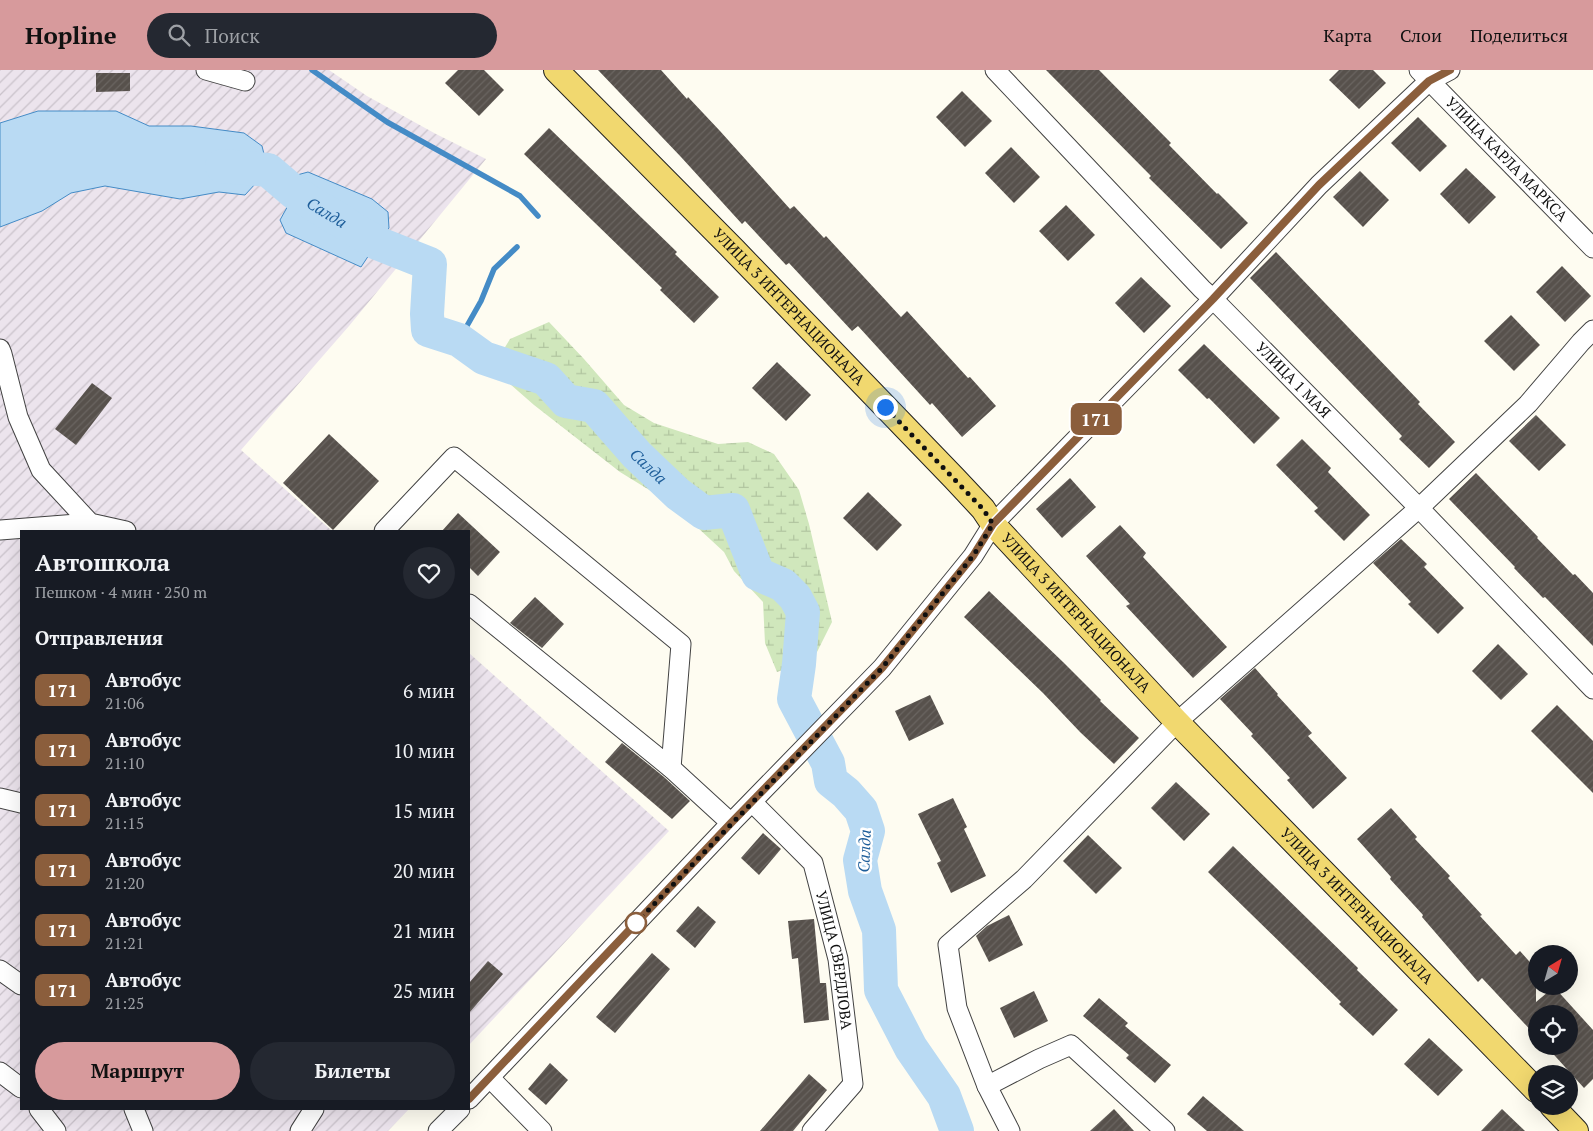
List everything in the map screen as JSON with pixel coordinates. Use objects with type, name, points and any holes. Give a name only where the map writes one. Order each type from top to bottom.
[{"type":"main road","name":"УЛИЦА 3 ИНТЕРНАЦИОНАЛА","points":[[556,70],[727,243],[954,478],[983,509],[993,524],[1177,722],[1528,1082]]},
{"type":"main road","points":[[1561,1115],[1576,1131]]},
{"type":"street","points":[[206,70],[245,81]]},
{"type":"street","name":"УЛИЦА 1 МАЯ","points":[[995,70],[1202,289],[1420,508],[1593,689]]},
{"type":"street","points":[[470,1098],[731,823],[882,668],[973,556],[993,524],[1213,299],[1424,75],[1450,70]]},
{"type":"street","name":"УЛИЦА КАРЛА МАРКСА","points":[[1424,75],[1593,248]]},
{"type":"street","points":[[1010,1131],[987,1086],[957,1008],[948,946],[1024,879],[1177,722],[1420,508],[1528,404],[1580,342],[1593,330]]},
{"type":"street","points":[[0,349],[18,417],[41,470],[90,523]]},
{"type":"street","points":[[385,530],[454,457],[681,644],[671,768]]},
{"type":"street","points":[[0,530],[90,523],[122,530]]},
{"type":"street","points":[[470,605],[671,768],[731,823]]},
{"type":"street","points":[[0,798],[20,803]]},
{"type":"street","name":"УЛИЦА СВЕРДЛОВА","points":[[752,802],[813,863],[838,959],[853,1084],[812,1131]]},
{"type":"street","points":[[0,970],[20,984]]},
{"type":"street","points":[[987,1086],[1071,1045],[1165,1131]]},
{"type":"street","points":[[0,1072],[20,1087]]},
{"type":"street","points":[[490,1078],[542,1131]]},
{"type":"street","points":[[39,1110],[56,1131]]},
{"type":"street","points":[[134,1110],[143,1131]]},
{"type":"street","points":[[300,1131],[313,1110]]},
{"type":"street","points":[[438,1131],[459,1110]]},
{"type":"shaded area","points":[[0,70],[329,70],[367,96],[486,159],[349,326],[241,450],[331,530],[20,530],[20,1110],[408,1110],[388,1131],[0,1131]]},
{"type":"shaded area","points":[[470,654],[669,831],[470,1044]]},
{"type":"green space","points":[[549,322],[624,405],[654,423],[718,444],[748,442],[774,454],[799,490],[832,622],[817,652],[799,664],[777,672],[765,643],[763,602],[734,571],[724,552],[672,504],[620,472],[534,405],[495,371],[496,362],[510,339]]},
{"type":"water","points":[[38,111],[116,111],[149,126],[191,126],[244,133],[262,146],[268,170],[245,195],[219,192],[180,199],[105,186],[71,193],[42,211],[0,227],[0,123]]},
{"type":"water","points":[[308,172],[372,199],[388,212],[389,228],[361,267],[286,233],[280,220],[295,193],[297,175]]},
{"type":"building","points":[[458,70],[484,70],[504,90],[479,116],[445,83]]},
{"type":"building","points":[[598,70],[661,70],[720,131],[790,209],[794,206],[824,238],[826,236],[901,317],[907,311],[996,406],[962,437],[858,326],[852,331],[789,263],[786,265],[745,221],[742,224]]},
{"type":"building","points":[[1046,70],[1099,70],[1171,143],[1169,145],[1248,223],[1221,249],[1149,178],[1151,176]]},
{"type":"building","points":[[1339,70],[1373,70],[1386,83],[1359,109],[1329,80]]},
{"type":"building","points":[[96,73],[130,73],[130,91],[96,92]]},
{"type":"building","points":[[962,91],[992,121],[965,147],[936,117]]},
{"type":"building","points":[[1418,117],[1447,146],[1420,172],[1391,143]]},
{"type":"building","points":[[549,128],[677,252],[675,254],[719,297],[694,323],[660,290],[662,288],[524,154]]},
{"type":"building","points":[[1011,147],[1040,177],[1014,203],[985,173]]},
{"type":"building","points":[[1466,168],[1496,197],[1469,224],[1440,194]]},
{"type":"building","points":[[1360,171],[1389,200],[1363,227],[1333,197]]},
{"type":"building","points":[[1066,205],[1095,235],[1068,261],[1039,231]]},
{"type":"building","points":[[1276,252],[1420,402],[1418,404],[1455,442],[1429,468],[1399,439],[1402,436],[1250,278]]},
{"type":"building","points":[[1562,266],[1591,296],[1565,322],[1536,292]]},
{"type":"building","points":[[1141,277],[1171,306],[1144,333],[1115,303]]},
{"type":"building","points":[[1511,315],[1540,345],[1514,371],[1484,341]]},
{"type":"building","points":[[1204,344],[1280,418],[1254,444],[1209,398],[1207,399],[1178,370]]},
{"type":"building","points":[[777,362],[811,395],[786,421],[752,388]]},
{"type":"building","points":[[92,383],[112,398],[76,445],[55,429]]},
{"type":"building","points":[[1536,415],[1566,445],[1539,471],[1509,441]]},
{"type":"building","points":[[329,434],[379,481],[333,530],[283,483]]},
{"type":"building","points":[[1302,439],[1331,468],[1328,472],[1370,515],[1344,541],[1314,511],[1318,508],[1276,465]]},
{"type":"building","points":[[1476,473],[1573,575],[1575,574],[1593,593],[1593,646],[1545,597],[1543,598],[1449,499]]},
{"type":"building","points":[[1070,478],[1096,507],[1062,538],[1036,509]]},
{"type":"building","points":[[868,492],[902,525],[877,551],[843,518]]},
{"type":"building","points":[[458,513],[500,552],[478,576],[470,568],[470,530],[443,530]]},
{"type":"building","points":[[1120,525],[1146,553],[1143,557],[1227,647],[1193,678],[1126,606],[1130,604],[1086,556]]},
{"type":"building","points":[[1401,539],[1427,564],[1424,567],[1464,608],[1438,634],[1408,604],[1411,602],[1373,563]]},
{"type":"building","points":[[989,591],[1139,738],[1114,764],[964,617]]},
{"type":"building","points":[[535,597],[564,624],[542,648],[510,623]]},
{"type":"building","points":[[1498,644],[1528,674],[1501,700],[1472,671]]},
{"type":"building","points":[[1255,668],[1312,733],[1308,736],[1347,778],[1313,809],[1287,780],[1290,778],[1251,736],[1253,734],[1220,699]]},
{"type":"building","points":[[930,695],[944,724],[909,741],[895,711]]},
{"type":"building","points":[[1557,705],[1593,741],[1593,793],[1531,731]]},
{"type":"building","points":[[622,743],[690,801],[672,819],[605,762]]},
{"type":"building","points":[[1176,782],[1210,814],[1184,841],[1151,808]]},
{"type":"building","points":[[953,798],[967,827],[964,829],[986,876],[951,893],[937,863],[941,861],[918,814]]},
{"type":"building","points":[[1391,808],[1417,837],[1415,839],[1450,876],[1448,878],[1482,915],[1480,916],[1516,955],[1520,951],[1528,960],[1528,995],[1536,995],[1536,1002],[1544,995],[1561,995],[1570,1005],[1528,1005],[1528,1027],[1482,978],[1478,982],[1357,839]]},
{"type":"building","points":[[763,833],[781,849],[759,875],[741,858]]},
{"type":"building","points":[[1088,835],[1122,868],[1096,894],[1063,861]]},
{"type":"building","points":[[1233,846],[1358,968],[1357,970],[1398,1010],[1373,1036],[1339,1004],[1341,1002],[1208,872]]},
{"type":"building","points":[[698,906],[716,922],[695,948],[676,931]]},
{"type":"building","points":[[1009,915],[1023,945],[989,962],[976,936],[987,926]]},
{"type":"building","points":[[814,919],[820,983],[826,983],[829,1020],[804,1023],[798,958],[792,959],[788,921]]},
{"type":"building","points":[[652,953],[670,969],[615,1033],[596,1017]]},
{"type":"building","points":[[488,961],[503,974],[470,1012],[470,982]]},
{"type":"building","points":[[1034,991],[1048,1021],[1014,1038],[1000,1008]]},
{"type":"building","points":[[1099,998],[1128,1023],[1125,1026],[1171,1065],[1155,1083],[1126,1058],[1129,1055],[1083,1016]]},
{"type":"building","points":[[1578,1013],[1593,1030],[1593,1079],[1584,1088],[1578,1081],[1578,1065],[1563,1065],[1554,1055],[1578,1055]]},
{"type":"building","points":[[1429,1038],[1463,1070],[1438,1096],[1404,1064]]},
{"type":"building","points":[[550,1063],[568,1080],[546,1105],[528,1089]]},
{"type":"building","points":[[809,1074],[827,1090],[793,1131],[760,1131]]},
{"type":"building","points":[[1203,1096],[1244,1131],[1207,1131],[1187,1114]]},
{"type":"building","points":[[1114,1109],[1134,1131],[1090,1131]]},
{"type":"building","points":[[1502,1109],[1525,1131],[1481,1131]]},
{"type":"waterway","points":[[312,70],[387,122],[520,196],[538,216]]},
{"type":"waterway","name":"Салда","points":[[222,166],[268,170],[295,193],[377,243],[430,264],[428,330],[459,340],[484,358],[546,379],[566,401],[594,406],[637,455],[678,494],[704,513],[733,510],[758,574],[783,585],[795,597],[803,612],[794,699],[828,763],[831,781],[846,793],[861,810],[868,831],[860,860],[865,891],[879,930],[881,990],[911,1048],[944,1096],[957,1131]]},
{"type":"waterway","points":[[459,340],[481,301],[494,269],[517,247]]},
{"type":"bus line","name":"171","points":[[470,1098],[731,823],[882,668],[973,556],[993,524],[1213,299],[1319,185],[1429,81],[1450,70]]},
{"type":"route","points":[[636,923],[882,668],[973,556],[993,524],[983,509],[885,407]]}]
